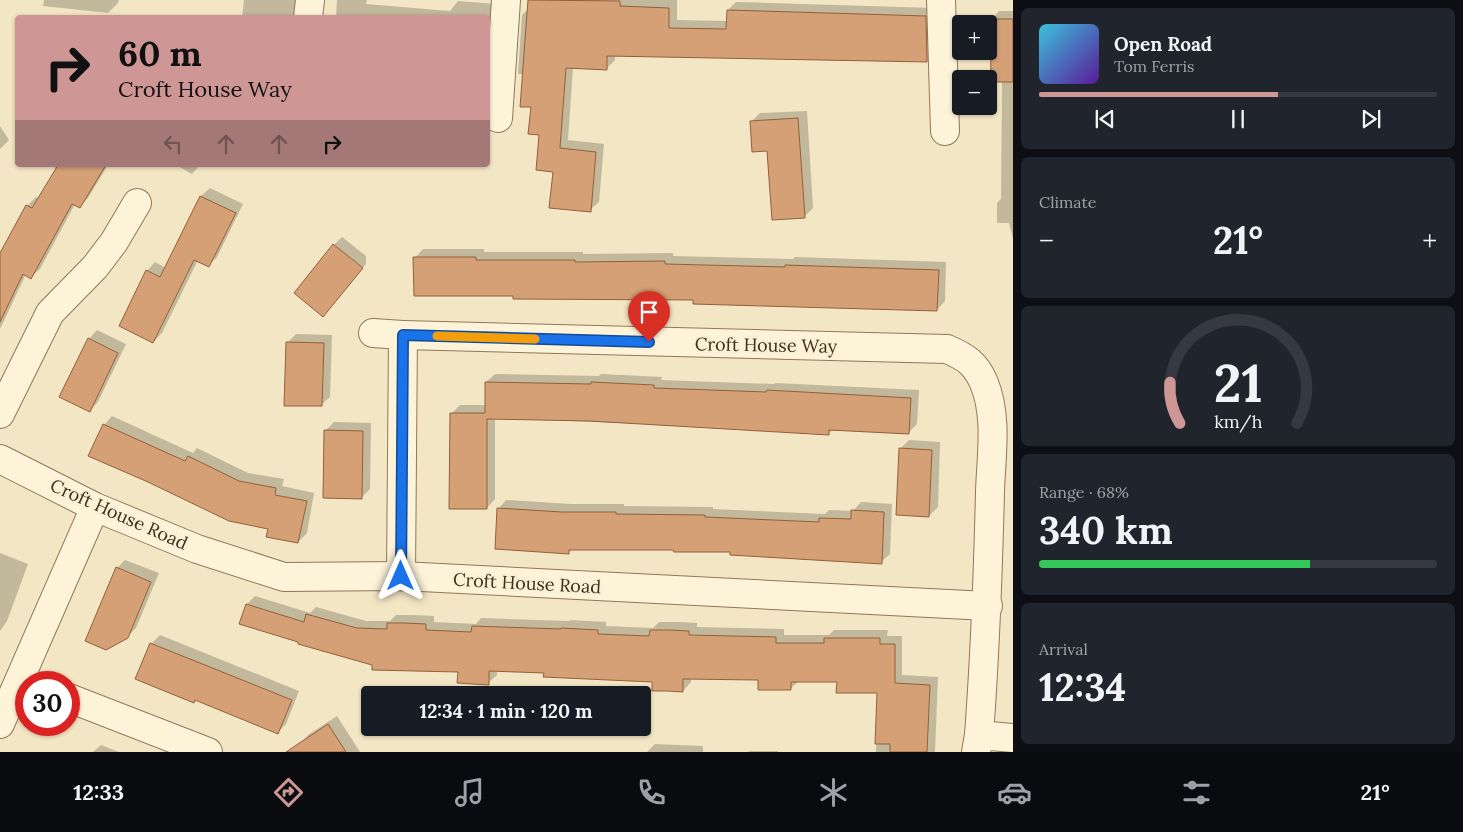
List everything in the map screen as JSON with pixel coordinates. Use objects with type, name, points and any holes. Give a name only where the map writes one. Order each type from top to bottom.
[{"type":"street","points":[[308,15],[310,0]]},
{"type":"street","points":[[498,118],[506,0]]},
{"type":"street","points":[[941,0],[945,131]]},
{"type":"street","points":[[0,414],[50,313],[95,267],[114,242],[136,203]]},
{"type":"street","name":"Croft House Way","points":[[373,333],[947,349],[964,356],[977,369],[984,384],[992,417],[988,606],[978,744]]},
{"type":"street","points":[[401,576],[403,335]]},
{"type":"street","name":"Croft House Road","points":[[0,460],[95,506],[197,549],[284,577],[401,576],[988,606]]},
{"type":"street","points":[[28,671],[95,506]]},
{"type":"street","points":[[0,724],[15,697]]},
{"type":"street","points":[[80,702],[208,752]]},
{"type":"street","points":[[978,744],[1013,738]]},
{"type":"building","points":[[528,0],[620,1],[620,6],[669,8],[669,28],[726,29],[727,10],[926,16],[927,62],[607,56],[607,70],[566,68],[560,148],[596,152],[591,212],[549,208],[553,172],[536,170],[539,135],[528,134],[531,107],[520,107]]},
{"type":"building","points":[[997,19],[1013,19],[1013,82],[997,82],[997,70],[991,70],[991,60],[997,60]]},
{"type":"building","points":[[798,118],[805,218],[772,220],[767,151],[752,152],[750,121]]},
{"type":"building","points":[[57,167],[105,167],[80,208],[72,204],[31,279],[23,274],[0,322],[0,253],[26,205],[32,208]]},
{"type":"building","points":[[200,196],[236,213],[209,267],[194,260],[153,343],[119,326],[146,270],[160,277]]},
{"type":"building","points":[[333,244],[363,268],[323,317],[294,293]]},
{"type":"building","points":[[413,257],[476,257],[476,260],[575,260],[575,262],[665,261],[665,264],[785,267],[785,265],[939,270],[937,311],[693,304],[693,300],[513,299],[513,296],[414,296]]},
{"type":"building","points":[[88,338],[118,353],[90,412],[59,397]]},
{"type":"building","points":[[286,342],[324,343],[322,406],[284,406]]},
{"type":"building","points":[[485,382],[591,384],[591,382],[654,385],[654,388],[766,392],[767,390],[911,398],[909,434],[829,430],[829,435],[590,421],[487,419],[487,509],[449,509],[450,413],[485,413]]},
{"type":"building","points":[[103,424],[185,461],[188,456],[239,481],[276,488],[275,495],[307,501],[298,543],[266,537],[268,529],[229,521],[148,482],[88,456]]},
{"type":"building","points":[[324,430],[363,431],[362,499],[323,498]]},
{"type":"building","points":[[899,448],[932,450],[929,517],[896,515]]},
{"type":"building","points":[[497,508],[562,512],[616,512],[616,514],[705,515],[705,517],[819,522],[819,518],[851,519],[851,510],[884,512],[882,564],[730,555],[730,552],[569,550],[569,554],[495,549]]},
{"type":"building","points":[[116,567],[151,582],[128,638],[106,650],[85,641]]},
{"type":"building","points":[[246,604],[304,622],[306,614],[357,628],[387,629],[387,623],[404,623],[426,624],[426,630],[471,632],[472,626],[561,628],[598,630],[598,634],[649,636],[650,630],[669,630],[689,631],[689,635],[776,637],[776,643],[824,643],[824,638],[880,638],[880,644],[895,644],[895,683],[930,685],[927,752],[890,752],[890,744],[875,744],[877,693],[836,693],[837,682],[791,682],[791,690],[758,690],[758,680],[683,679],[683,692],[652,691],[652,682],[543,677],[544,673],[489,671],[489,685],[457,683],[458,672],[372,670],[372,665],[298,644],[298,642],[239,624]]},
{"type":"building","points":[[150,643],[292,700],[278,734],[195,700],[194,703],[135,679]]},
{"type":"building","points":[[328,724],[346,752],[286,752]]},
{"type":"slow traffic","points":[[437,336],[535,339]]},
{"type":"route","points":[[401,576],[403,335],[649,342]]}]
